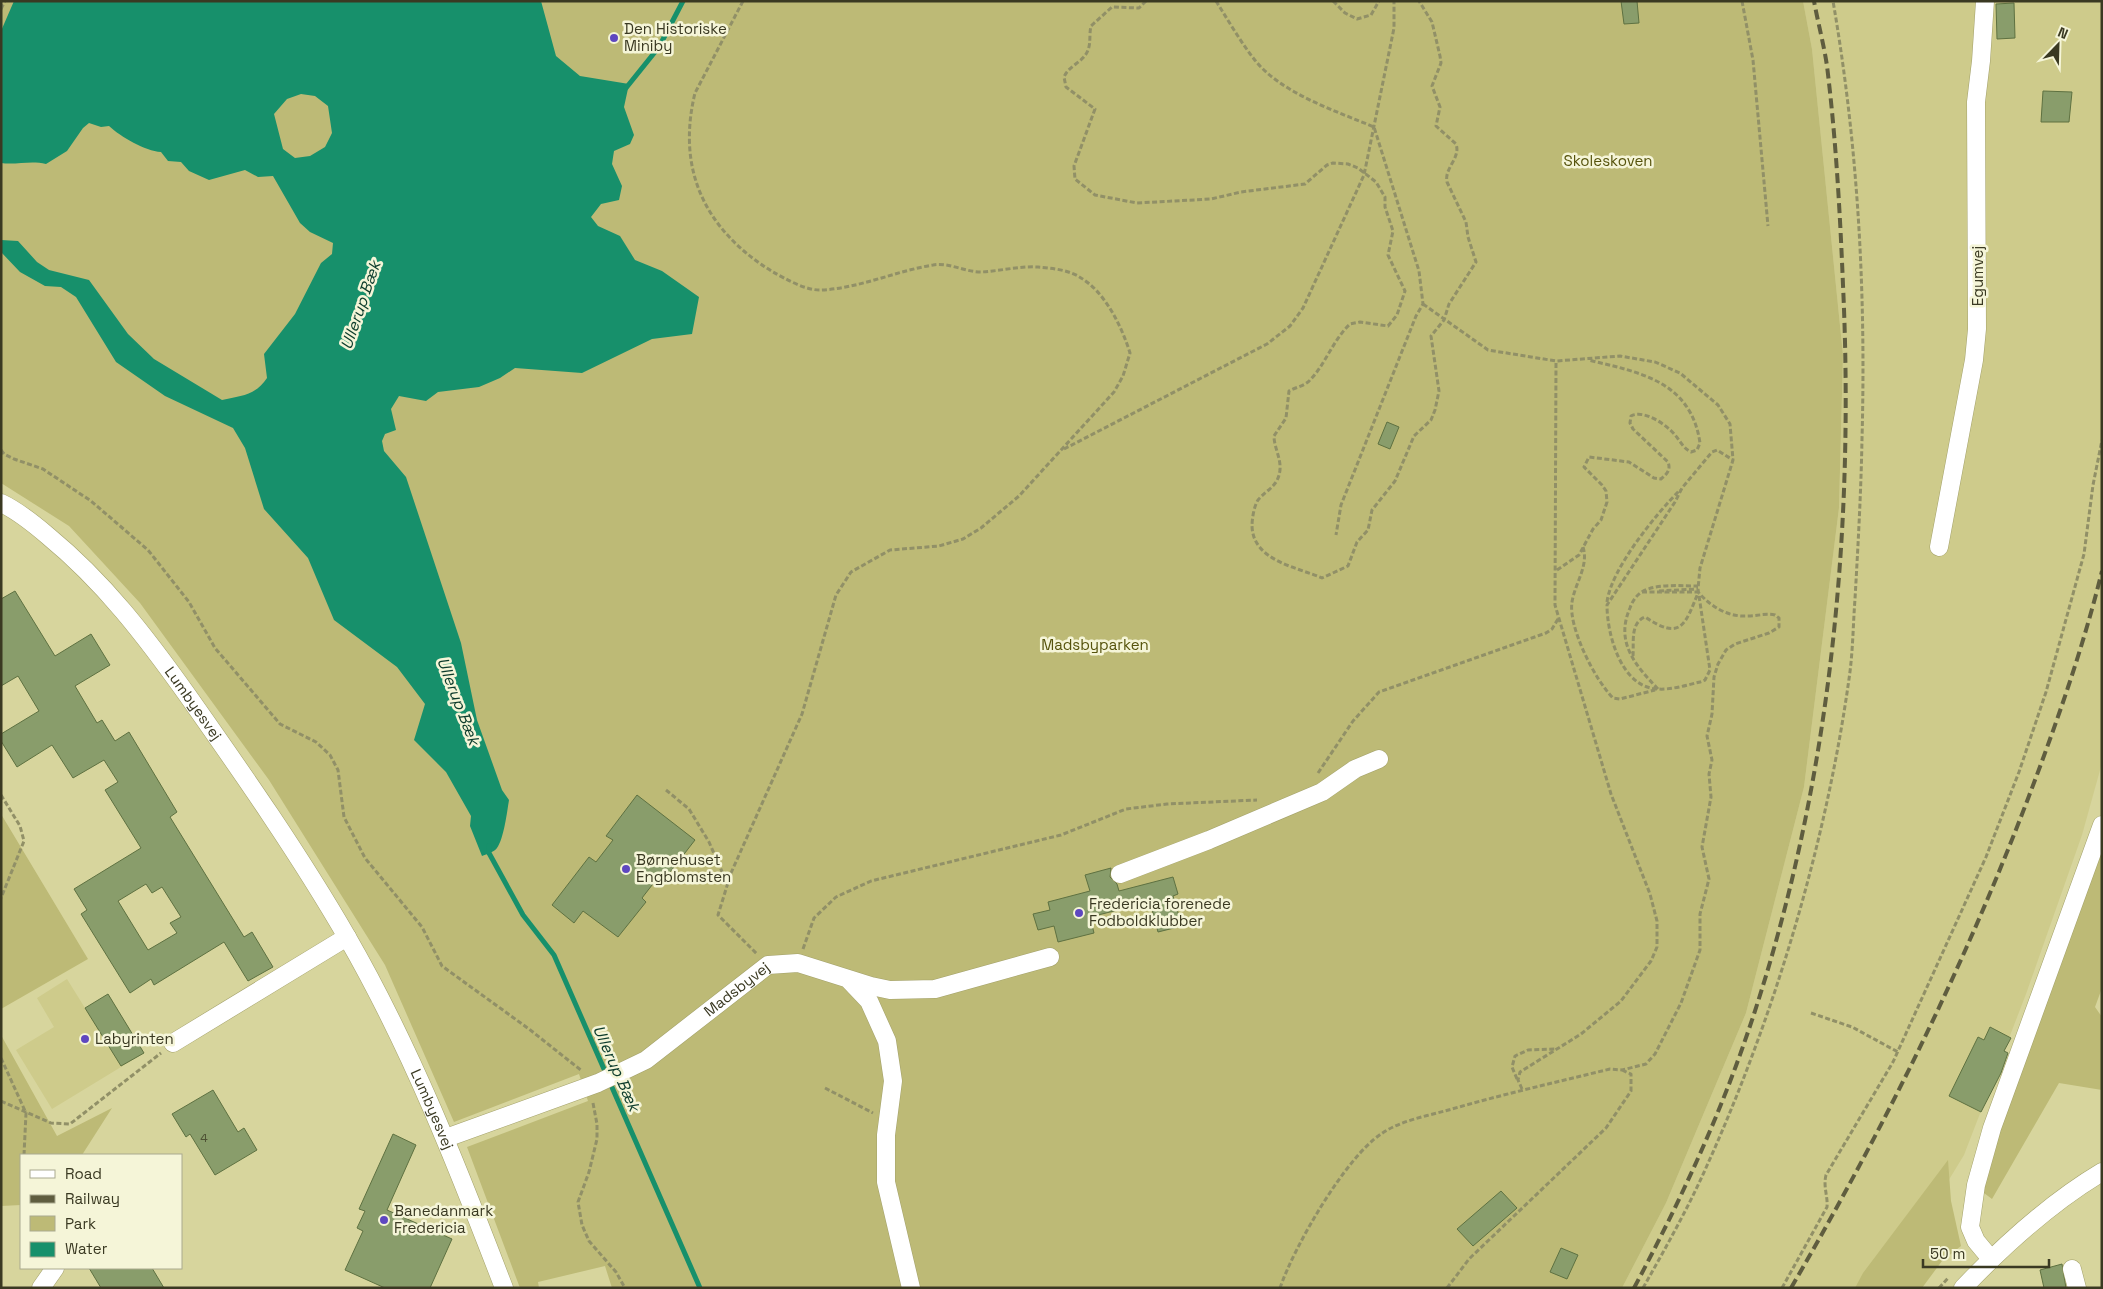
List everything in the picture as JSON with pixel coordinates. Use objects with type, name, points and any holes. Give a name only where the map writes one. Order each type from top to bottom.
[{"type":"street","name":"Egumvej","points":[[1939,547],[1974,360],[1978,328],[1976,102],[1985,1]]},
{"type":"street","name":"Lumbyesvej","points":[[1,503],[43,532],[105,588],[169,670],[243,774],[347,938],[392,1022],[446,1138],[504,1288]]},
{"type":"street","points":[[1120,874],[1209,840],[1322,792],[1355,769],[1379,759]]},
{"type":"street","points":[[1991,1259],[1976,1241],[1970,1227],[1976,1185],[1992,1128],[2102,825]]},
{"type":"street","points":[[174,1044],[347,938]]},
{"type":"street","name":"Madsbyvej","points":[[446,1138],[594,1085],[630,1069],[646,1060],[768,965],[798,964],[890,990],[935,989],[1050,957]]},
{"type":"street","points":[[849,979],[870,1001],[887,1041],[894,1082],[888,1121],[886,1182],[911,1288]]},
{"type":"street","points":[[1963,1288],[1991,1259],[2050,1207],[2102,1172]]},
{"type":"street","points":[[41,1288],[54,1269]]},
{"type":"street","points":[[2072,1269],[2077,1288]]},
{"type":"path","points":[[1,9],[5,1]]},
{"type":"path","points":[[743,1],[695,93],[691,110],[689,152],[693,175],[706,206],[720,227],[741,249],[788,281],[820,290],[853,285],[936,264],[979,272],[1037,267],[1060,270],[1080,277],[1094,288],[1104,301],[1130,352],[1123,376],[1114,392],[1019,496],[981,528],[964,539],[939,546],[890,550],[851,572],[836,595],[802,714],[727,884],[718,915],[768,965]]},
{"type":"path","points":[[1146,1],[1139,8],[1112,8],[1090,26],[1088,50],[1083,58],[1069,69],[1064,77],[1066,86],[1095,109],[1074,166],[1075,179],[1079,185],[1095,196],[1137,203],[1211,199],[1241,192],[1299,185],[1312,179],[1327,165],[1334,163],[1348,164],[1365,174],[1376,182],[1385,197],[1385,207],[1393,231],[1388,255],[1406,291],[1404,300],[1397,315],[1388,326],[1360,322],[1350,324],[1329,350],[1312,379],[1289,391],[1286,418],[1274,436],[1280,469],[1277,480],[1271,490],[1258,500],[1252,520],[1252,534],[1260,547],[1277,562],[1322,578],[1348,566],[1356,542],[1368,530],[1372,510],[1395,481],[1414,436],[1431,420],[1440,391],[1431,336],[1444,320],[1449,304],[1476,262],[1468,237],[1466,222],[1447,182],[1446,176],[1457,154],[1457,148],[1456,144],[1436,126],[1440,107],[1432,86],[1441,63],[1432,22],[1420,1]]},
{"type":"path","points":[[1216,1],[1255,60],[1274,78],[1292,91],[1374,127],[1419,271],[1423,304],[1416,316],[1341,505],[1336,535]]},
{"type":"path","points":[[1333,1],[1345,13],[1357,19],[1371,15],[1379,1]]},
{"type":"path","points":[[1062,450],[1267,344],[1290,326],[1316,284],[1365,174],[1394,28],[1394,1]]},
{"type":"path","points":[[1742,1],[1753,60],[1768,226]]},
{"type":"path","points":[[1643,1288],[1706,1169],[1752,1055],[1809,874],[1829,791],[1850,675],[1861,508],[1865,356],[1859,207],[1844,62],[1833,1]]},
{"type":"path","points":[[1423,304],[1488,350],[1556,361],[1620,356],[1655,362],[1680,373],[1718,405],[1730,424],[1734,460],[1700,568],[1698,589],[1691,612],[1682,626],[1670,630],[1645,617],[1640,619],[1636,625],[1633,657]]},
{"type":"path","points":[[1557,570],[1580,555],[1583,547],[1601,520],[1608,502],[1606,491],[1602,485],[1584,467],[1585,460],[1595,456],[1609,460],[1629,462],[1654,478],[1661,479],[1669,470],[1669,466],[1663,456],[1633,429],[1630,423],[1631,416],[1642,414],[1667,426],[1681,444],[1691,452],[1697,450],[1700,443],[1689,413],[1680,398],[1667,386],[1648,376],[1585,359]]},
{"type":"path","points":[[1518,1080],[1520,1072],[1581,1034],[1621,1001],[1651,961],[1657,947],[1657,922],[1650,894],[1611,794],[1555,606],[1557,570],[1556,361]]},
{"type":"path","points":[[1782,1288],[1827,1207],[1828,1199],[1824,1185],[1826,1176],[1898,1052],[1986,857],[2046,692],[2084,554],[2090,501],[2102,440]]},
{"type":"path","points":[[1,450],[4,454],[14,459],[43,469],[91,501],[148,550],[189,602],[215,648],[280,724],[316,742],[330,755],[338,770],[344,816],[365,858],[422,927],[442,966],[529,1029],[585,1074],[594,1085],[597,1140],[589,1172],[578,1202],[582,1225],[589,1241],[616,1272],[625,1288]]},
{"type":"path","points":[[1658,690],[1647,687],[1633,678],[1621,664],[1611,635],[1607,605],[1609,589],[1617,572],[1668,503],[1712,452],[1717,450],[1724,452],[1734,460]]},
{"type":"path","points":[[1607,605],[1675,502],[1682,488]]},
{"type":"path","points":[[1583,547],[1585,560],[1576,588],[1571,615],[1596,675],[1613,698],[1620,699],[1700,682],[1707,677],[1709,662],[1698,589]]},
{"type":"path","points":[[1658,690],[1643,674],[1626,642],[1624,624],[1631,605],[1641,592],[1663,586],[1698,589]]},
{"type":"path","points":[[1641,592],[1698,589]]},
{"type":"path","points":[[1280,1288],[1305,1235],[1348,1166],[1366,1146],[1382,1133],[1403,1123],[1522,1089],[1610,1069],[1622,1070],[1646,1064],[1655,1054],[1681,1003],[1700,950],[1700,914],[1709,879],[1702,847],[1711,797],[1709,774],[1712,760],[1707,736],[1712,714],[1714,677],[1718,664],[1726,650],[1735,644],[1769,633],[1779,627],[1779,618],[1776,615],[1746,617],[1727,614],[1706,601],[1698,589]]},
{"type":"path","points":[[1311,780],[1353,721],[1379,692],[1546,633],[1552,629],[1558,619]]},
{"type":"path","points":[[666,790],[689,809],[710,842],[727,884]]},
{"type":"path","points":[[1,795],[20,826],[24,841],[1,898]]},
{"type":"path","points":[[798,964],[814,918],[836,897],[871,881],[1061,835],[1126,809],[1167,804],[1245,802],[1264,799]]},
{"type":"path","points":[[1811,1013],[1852,1027],[1898,1052]]},
{"type":"path","points":[[1,1101],[51,1123],[70,1124],[174,1044]]},
{"type":"path","points":[[1522,1089],[1512,1067],[1515,1056],[1528,1050],[1558,1049]]},
{"type":"path","points":[[1,1058],[26,1113],[24,1154]]},
{"type":"path","points":[[1447,1288],[1469,1259],[1606,1128],[1631,1091],[1633,1081],[1631,1074],[1622,1070]]},
{"type":"path","points":[[824,1088],[888,1121]]},
{"type":"shaded area","points":[[1803,1],[2102,1],[2102,763],[2082,835],[2026,994],[1964,1155],[1883,1288],[1622,1288],[1666,1203],[1746,1013],[1804,787],[1839,508],[1843,355],[1812,49]]},
{"type":"shaded area","name":"Labyrinten","points":[[67,979],[85,1008],[108,994],[144,1053],[52,1109],[16,1050],[54,1027],[37,998]]},
{"type":"green space","name":"Madsbyparken","points":[[1,1],[1803,1],[1812,49],[1843,355],[1839,508],[1804,787],[1746,1013],[1666,1203],[1622,1288],[612,1288],[605,1266],[538,1282],[539,1288],[520,1288],[467,1147],[588,1101],[579,1074],[454,1122],[385,965],[269,780],[140,603],[69,526],[1,483]]},
{"type":"green space","points":[[1,814],[88,959],[1,1009]]},
{"type":"green space","points":[[2102,833],[2102,988],[2095,1007],[2102,1017],[2102,1090],[2059,1083],[1992,1199],[1980,1190]]},
{"type":"green space","points":[[1,1035],[57,1136],[112,1108],[83,1154],[20,1154],[20,1205],[1,1206]]},
{"type":"green space","points":[[1948,1160],[1951,1201],[1961,1246],[1942,1261],[1922,1288],[1855,1288],[1863,1273]]},
{"type":"water","points":[[14,1],[541,1],[556,56],[580,76],[629,84],[624,107],[634,135],[630,144],[614,151],[612,164],[622,186],[619,200],[601,204],[591,217],[598,226],[620,236],[635,260],[662,271],[699,297],[692,334],[652,339],[582,373],[515,368],[500,378],[479,387],[438,392],[426,401],[399,396],[391,409],[396,430],[385,434],[382,441],[384,451],[406,477],[461,643],[477,720],[502,790],[509,800],[502,838],[497,848],[492,852],[482,856],[470,826],[471,816],[446,772],[414,740],[425,704],[397,667],[334,620],[308,558],[264,509],[245,448],[233,428],[165,396],[116,362],[76,297],[61,287],[45,286],[20,272],[1,252],[1,240],[18,241],[37,262],[49,270],[89,280],[128,334],[154,359],[222,400],[242,396],[263,384],[267,378],[264,354],[295,314],[321,263],[332,254],[333,243],[310,232],[300,223],[273,176],[258,177],[245,170],[209,180],[189,171],[181,162],[168,161],[161,152],[134,143],[109,126],[101,127],[89,123],[83,128],[67,151],[46,164],[35,162],[1,163],[1,31]],"holes":[[[301,94],[315,96],[328,106],[332,133],[325,147],[310,156],[295,158],[283,149],[274,114],[287,99]]]},
{"type":"building","points":[[1621,1],[1637,1],[1639,23],[1624,24]]},
{"type":"building","points":[[2014,3],[2015,38],[1997,39],[1996,4]]},
{"type":"building","points":[[2043,91],[2072,92],[2069,122],[2041,122]]},
{"type":"building","points":[[1387,422],[1399,427],[1390,449],[1378,444]]},
{"type":"building","points":[[15,591],[55,656],[91,634],[110,665],[75,686],[97,723],[102,720],[115,741],[129,732],[177,812],[170,817],[244,937],[252,932],[273,967],[248,981],[224,942],[154,985],[151,979],[130,993],[81,914],[87,910],[74,889],[141,848],[105,790],[118,782],[104,760],[73,778],[52,745],[17,767],[1,741],[1,734],[39,711],[18,676],[1,686],[1,599]],"holes":[[[146,884],[152,893],[162,887],[181,917],[170,923],[177,933],[148,950],[118,901]]]},
{"type":"building","name":"Børnehuset Engblomsten","points":[[637,795],[695,840],[664,880],[659,876],[642,898],[646,902],[618,937],[583,911],[574,923],[552,905],[589,857],[596,862],[613,840],[606,836]]},
{"type":"building","points":[[1111,868],[1110,877],[1117,884],[1119,891],[1173,877],[1178,894],[1173,896],[1182,926],[1158,932],[1150,902],[1090,917],[1094,933],[1058,942],[1054,926],[1038,930],[1033,914],[1050,910],[1048,902],[1090,891],[1085,875]]},
{"type":"building","points":[[108,994],[144,1053],[121,1066],[85,1008]]},
{"type":"building","points":[[1990,1027],[2011,1038],[2004,1051],[2008,1053],[2001,1073],[1981,1112],[1949,1096],[1978,1037],[1984,1040]]},
{"type":"building","points":[[213,1090],[238,1132],[244,1128],[257,1150],[215,1175],[190,1134],[186,1137],[172,1114]]},
{"type":"building","name":"Banedanmark Fredericia","points":[[393,1134],[416,1145],[387,1210],[452,1239],[430,1288],[385,1288],[345,1270],[363,1231],[357,1228],[365,1211],[359,1209]]},
{"type":"building","points":[[1501,1191],[1517,1208],[1473,1246],[1457,1229]]},
{"type":"building","points":[[1561,1248],[1578,1255],[1567,1279],[1550,1272]]},
{"type":"building","points":[[2062,1264],[2066,1288],[2044,1288],[2040,1270]]},
{"type":"building","points":[[90,1269],[153,1269],[164,1288],[101,1288]]},
{"type":"waterway","points":[[626,88],[659,47],[683,1]]},
{"type":"waterway","name":"Ullerup Bæk","points":[[489,846],[489,853],[523,915],[554,955],[700,1288]]},
{"type":"railway","points":[[1634,1288],[1678,1201],[1718,1112],[1741,1052],[1771,959],[1795,865],[1815,770],[1829,674],[1839,577],[1844,480],[1846,382],[1842,258],[1835,148],[1827,66],[1814,1]]},
{"type":"railway","points":[[1791,1288],[1890,1108],[1977,923],[2004,860],[2050,740],[2078,657],[2102,571]]},
{"type":"place","name":"Den Historiske Miniby","points":[[614,38]]},
{"type":"place","name":"Børnehuset Engblomsten","points":[[626,869]]},
{"type":"place","name":"Fredericia forenede Fodboldklubber","points":[[1079,913]]},
{"type":"place","name":"Labyrinten","points":[[85,1039]]},
{"type":"place","name":"Banedanmark Fredericia","points":[[384,1220]]},
{"type":"park label","name":"Skoleskoven","points":[[1608,161]]}]
